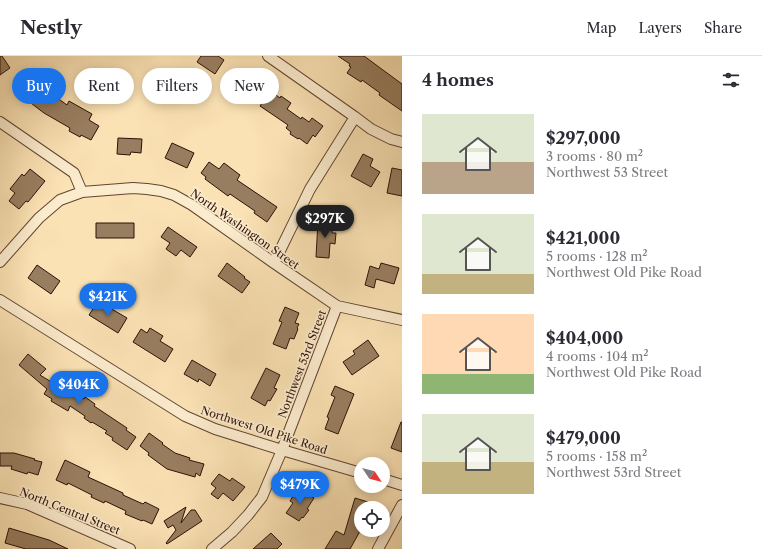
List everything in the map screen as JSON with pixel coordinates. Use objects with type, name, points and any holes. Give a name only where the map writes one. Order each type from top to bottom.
[{"type":"street","points":[[268,56],[371,129],[391,139],[402,142]]},
{"type":"street","points":[[274,263],[310,189],[355,117]]},
{"type":"street","points":[[0,122],[74,174],[82,192]]},
{"type":"street","name":"North Washington Street","points":[[0,262],[39,218],[60,200],[82,192],[133,188],[161,191],[174,195],[192,205],[337,306],[402,320]]},
{"type":"street","name":"Northwest Old Pike Road","points":[[0,300],[185,416],[215,428],[282,450],[354,471]]},
{"type":"street","name":"Northwest 53rd Street","points":[[212,549],[232,532],[262,497],[282,450],[337,306]]},
{"type":"street","points":[[390,481],[402,484]]},
{"type":"street","name":"North Central Street","points":[[0,498],[28,504],[130,549]]},
{"type":"street","points":[[378,549],[402,505]]},
{"type":"building","points":[[0,56],[2,56],[10,68],[0,75]]},
{"type":"building","points":[[201,56],[218,56],[224,60],[215,74],[212,72],[212,68],[206,68],[197,62]]},
{"type":"building","points":[[338,56],[364,56],[402,84],[402,111],[379,95],[380,93],[362,80],[361,82],[347,73],[351,67],[349,66],[350,64]]},
{"type":"building","points":[[281,96],[291,103],[287,109],[301,119],[302,117],[309,122],[312,118],[323,126],[315,137],[313,135],[307,144],[290,134],[291,132],[286,128],[288,125],[260,106],[261,104],[279,104],[279,97]]},
{"type":"building","points":[[69,101],[92,114],[89,120],[99,126],[91,140],[81,135],[80,137],[69,131],[70,128],[44,113],[32,104],[67,105]]},
{"type":"building","points":[[118,138],[142,139],[141,153],[131,152],[130,155],[117,154]]},
{"type":"building","points":[[172,143],[194,153],[187,168],[165,158]]},
{"type":"building","points":[[363,154],[373,159],[370,166],[380,172],[371,187],[351,176]]},
{"type":"building","points":[[209,162],[219,169],[224,163],[240,175],[237,180],[277,207],[267,222],[254,213],[255,211],[230,194],[228,196],[205,179],[206,177],[201,173]]},
{"type":"building","points":[[392,168],[402,170],[402,196],[387,193]]},
{"type":"building","points":[[30,169],[45,181],[28,202],[26,201],[19,209],[9,201],[15,193],[10,189],[22,174],[24,176]]},
{"type":"building","points":[[318,221],[333,221],[332,233],[336,233],[335,244],[330,243],[329,258],[316,257]]},
{"type":"building","points":[[96,223],[134,223],[134,238],[96,238]]},
{"type":"building","points":[[168,227],[197,247],[190,257],[181,250],[176,256],[166,249],[170,243],[161,237]]},
{"type":"building","points":[[227,263],[250,282],[242,293],[218,276]]},
{"type":"building","points":[[381,263],[399,268],[394,284],[376,279],[374,288],[365,285],[370,266],[379,269]]},
{"type":"building","points":[[37,265],[60,281],[51,294],[28,278]]},
{"type":"building","points":[[98,301],[127,318],[118,333],[89,315]]},
{"type":"building","points":[[285,307],[299,313],[295,323],[299,324],[298,329],[294,339],[290,338],[286,349],[273,344],[282,322],[279,321]]},
{"type":"building","points":[[150,328],[163,336],[160,341],[173,349],[165,362],[133,342],[141,329],[147,333]]},
{"type":"building","points":[[368,340],[379,356],[352,375],[343,362],[355,354],[353,351]]},
{"type":"building","points":[[28,354],[46,369],[40,375],[63,389],[64,387],[84,399],[85,397],[95,404],[94,406],[127,428],[126,430],[136,437],[127,450],[112,440],[113,438],[105,433],[107,431],[92,422],[91,423],[84,418],[85,416],[70,406],[68,411],[51,401],[52,399],[44,394],[47,389],[19,365]]},
{"type":"building","points":[[192,360],[216,374],[210,386],[199,379],[198,382],[184,374]]},
{"type":"building","points":[[266,368],[280,375],[274,388],[277,389],[270,401],[268,400],[265,406],[251,398]]},
{"type":"building","points":[[335,386],[354,394],[338,434],[325,429],[329,418],[327,417],[335,397],[331,395]]},
{"type":"building","points":[[402,422],[402,452],[391,448]]},
{"type":"building","points":[[149,433],[175,453],[190,458],[189,460],[204,464],[200,476],[196,473],[195,477],[167,469],[148,455],[149,453],[140,446]]},
{"type":"building","points":[[0,453],[14,453],[42,462],[38,475],[28,472],[27,474],[11,469],[12,466],[0,466]]},
{"type":"building","points":[[65,460],[90,472],[88,477],[123,493],[123,495],[143,504],[145,502],[159,509],[152,524],[125,514],[126,511],[105,501],[104,503],[91,497],[92,495],[68,483],[67,485],[56,480]]},
{"type":"building","points":[[219,474],[230,481],[232,478],[245,487],[233,501],[223,493],[218,499],[211,494],[216,488],[211,484]]},
{"type":"building","points":[[298,488],[314,498],[307,509],[309,510],[299,521],[286,513],[293,503],[290,501]]},
{"type":"building","points":[[355,498],[365,501],[354,501]]},
{"type":"building","points":[[354,501],[354,537],[357,537],[350,549],[325,549],[336,531],[344,535]]},
{"type":"building","points":[[186,507],[181,523],[191,510],[195,510],[202,521],[167,544],[166,543],[176,530],[173,525],[168,528],[164,521]]},
{"type":"building","points":[[9,528],[49,540],[68,549],[26,549],[5,543]]},
{"type":"building","points":[[271,533],[282,544],[277,549],[253,549]]}]
